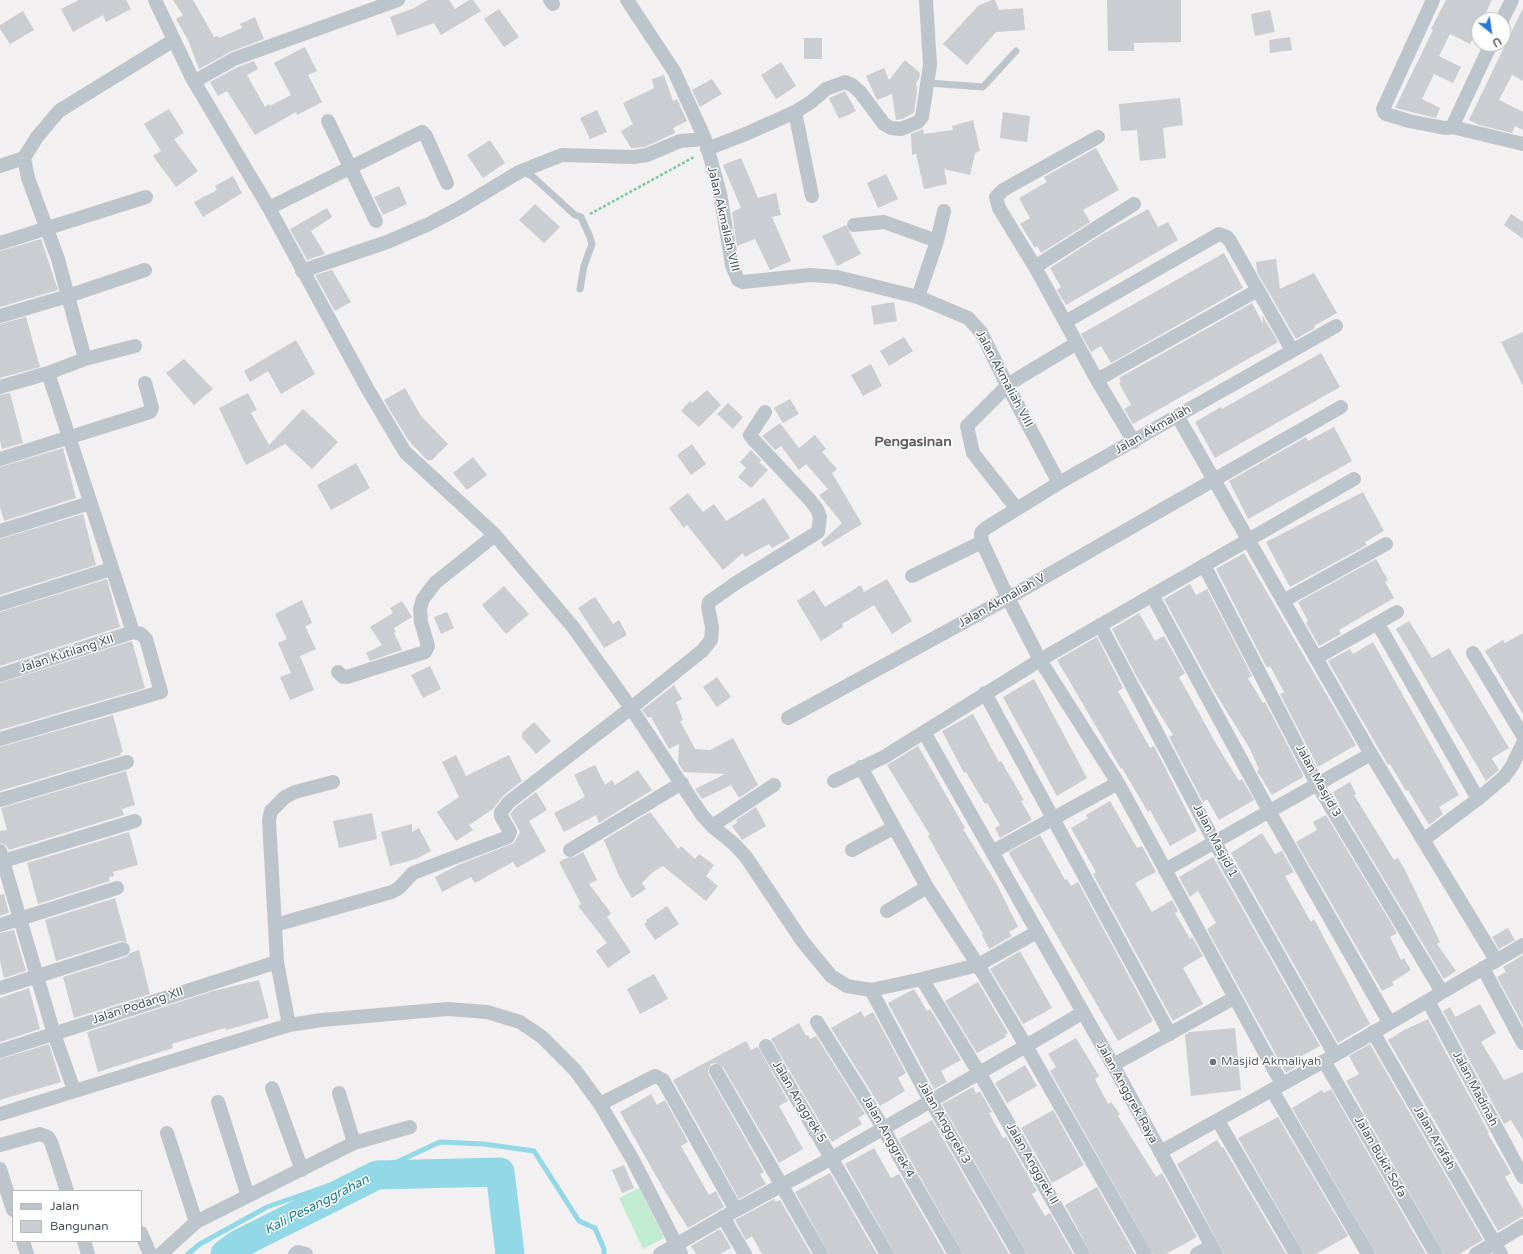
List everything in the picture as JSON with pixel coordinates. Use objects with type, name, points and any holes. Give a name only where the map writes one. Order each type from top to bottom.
[{"type":"street","points":[[155,0],[192,78],[269,208],[366,388],[405,452],[494,535],[573,628],[631,708],[702,815],[712,826],[743,853],[803,942],[831,976],[847,986],[872,990],[922,979],[978,964],[1037,932]]},
{"type":"street","points":[[194,81],[234,59],[398,0]]},
{"type":"street","points":[[627,0],[674,71],[706,144]]},
{"type":"street","points":[[302,271],[387,242],[429,224],[461,207],[519,172],[562,155],[634,157],[647,155],[680,141],[706,144],[748,133],[795,112],[811,102],[826,89],[844,82],[852,85],[860,92],[884,124],[891,128],[901,129],[918,122],[922,117],[930,65],[926,0]]},
{"type":"street","points":[[1433,0],[1383,109],[1386,114],[1409,121],[1445,128],[1452,127],[1523,144]]},
{"type":"street","points":[[1506,12],[1512,0]]},
{"type":"street","points":[[0,166],[24,158],[37,137],[59,111],[174,40]]},
{"type":"street","points":[[1452,127],[1487,52]]},
{"type":"street","points":[[795,112],[812,196]]},
{"type":"street","points":[[328,121],[376,221]]},
{"type":"street","points":[[269,208],[422,132],[426,136],[447,183]]},
{"type":"street","points":[[1098,137],[1003,190],[996,197],[999,208],[1035,267],[1076,343],[1134,442]]},
{"type":"street","name":"Jalan Akmaliah VIII","points":[[706,144],[720,194],[732,265],[738,280],[743,282],[810,274],[850,279],[918,298],[968,318],[976,325],[1059,483]]},
{"type":"street","points":[[24,158],[28,178],[48,228],[85,359]]},
{"type":"street","points":[[0,243],[146,197]]},
{"type":"street","points":[[1035,267],[1134,204]]},
{"type":"street","points":[[918,298],[937,241],[944,211]]},
{"type":"street","points":[[854,225],[884,222],[937,241]]},
{"type":"street","points":[[1065,322],[1219,234],[1227,237],[1230,241],[1292,350]]},
{"type":"street","points":[[0,316],[68,296],[145,270]]},
{"type":"street","points":[[1097,380],[1258,290]]},
{"type":"street","name":"Jalan Akmaliah","points":[[982,542],[981,533],[986,528],[1059,483],[1134,442],[1336,326]]},
{"type":"street","points":[[1017,509],[973,453],[967,426],[1007,385],[1076,343]]},
{"type":"street","points":[[0,387],[48,373],[85,359],[135,346]]},
{"type":"street","points":[[0,740],[161,692],[146,639],[141,634],[133,632],[111,569],[48,373]]},
{"type":"street","points":[[0,459],[150,412],[152,408],[145,383]]},
{"type":"street","name":"Jalan Akmaliah V","points":[[788,718],[1008,598],[1340,407]]},
{"type":"street","points":[[275,925],[392,892],[399,888],[413,873],[508,837],[510,832],[501,816],[501,810],[702,651],[711,640],[712,627],[708,606],[709,602],[736,583],[818,532],[820,517],[809,498],[752,439],[750,435],[765,412]]},
{"type":"street","points":[[1178,417],[1249,538],[1283,601],[1371,754],[1496,960]]},
{"type":"street","points":[[834,781],[884,756],[1040,660],[1249,538],[1354,479]]},
{"type":"street","points":[[0,531],[90,503]]},
{"type":"street","points":[[338,672],[340,675],[347,677],[420,655],[425,652],[428,646],[421,622],[420,609],[423,599],[435,583],[494,535]]},
{"type":"street","points":[[912,576],[982,542],[1008,598],[1040,660],[1118,783],[1234,998],[1277,1086],[1368,1254]]},
{"type":"street","points":[[1283,601],[1386,544]]},
{"type":"street","name":"Jalan Masjid 3","points":[[1204,565],[1317,784],[1442,992]]},
{"type":"street","points":[[0,604],[111,569]]},
{"type":"street","points":[[1152,595],[1269,811],[1389,1022]]},
{"type":"street","points":[[1316,658],[1397,612]]},
{"type":"street","points":[[1378,624],[1478,799]]},
{"type":"street","name":"Jalan Masjid 1","points":[[1100,625],[1329,1058]]},
{"type":"street","name":"Jalan Kutilang XII","points":[[0,675],[133,632]]},
{"type":"street","points":[[1473,653],[1523,736]]},
{"type":"street","points":[[985,693],[1170,1034]]},
{"type":"street","name":"Jalan Anggrek Raya","points":[[924,732],[1214,1250]]},
{"type":"street","points":[[1423,840],[1478,799],[1504,777],[1512,766],[1523,743]]},
{"type":"street","points":[[1164,870],[1371,754]]},
{"type":"street","points":[[0,800],[127,762]]},
{"type":"street","points":[[861,767],[927,887],[978,964],[1145,1254]]},
{"type":"street","points":[[289,1025],[277,962],[268,830],[271,811],[285,797],[295,792],[333,782]]},
{"type":"street","points":[[570,850],[682,783]]},
{"type":"street","points":[[992,852],[1118,783]]},
{"type":"street","points":[[712,826],[774,785]]},
{"type":"street","points":[[74,1090],[54,1034],[1,858],[135,821]]},
{"type":"street","points":[[852,850],[894,828]]},
{"type":"street","points":[[887,911],[927,887]]},
{"type":"street","points":[[0,925],[20,920],[117,888]]},
{"type":"street","points":[[1160,1152],[1329,1058],[1523,945]]},
{"type":"street","points":[[0,988],[124,949]]},
{"type":"street","name":"Jalan Podang XII","points":[[0,1050],[277,962]]},
{"type":"street","points":[[1483,968],[1523,1043]]},
{"type":"street","name":"Jalan Anggrek II","points":[[922,979],[980,1074],[1083,1254]]},
{"type":"street","name":"Jalan Anggrek 3","points":[[872,990],[931,1101],[1019,1254]]},
{"type":"street","points":[[1112,1066],[1234,998]]},
{"type":"street","name":"Jalan Madinah","points":[[1428,1001],[1523,1177]]},
{"type":"street","points":[[0,1114],[289,1025],[322,1020],[447,1009],[469,1010],[505,1016],[520,1022],[531,1029],[565,1058],[600,1104],[633,1160],[679,1249]]},
{"type":"street","points":[[660,1254],[679,1249],[723,1217],[782,1186],[980,1074],[1082,1013]]},
{"type":"street","name":"Jalan Anggrek 4","points":[[818,1022],[883,1129],[955,1254]]},
{"type":"street","name":"Jalan Arafah","points":[[1373,1032],[1498,1249]]},
{"type":"street","name":"Jalan Anggrek 5","points":[[766,1046],[887,1254]]},
{"type":"street","name":"Jalan Bukit Sofa","points":[[1329,1058],[1436,1254]]},
{"type":"street","points":[[716,1071],[821,1254]]},
{"type":"street","points":[[600,1104],[655,1076],[663,1080],[736,1210]]},
{"type":"street","points":[[272,1088],[302,1170]]},
{"type":"street","points":[[339,1094],[354,1143]]},
{"type":"street","points":[[218,1102],[248,1196]]},
{"type":"street","points":[[1218,1121],[1296,1254]]},
{"type":"street","points":[[161,1254],[196,1222],[354,1143],[410,1127]]},
{"type":"street","points":[[167,1133],[196,1222]]},
{"type":"street","points":[[0,1145],[40,1134],[48,1137],[67,1190]]},
{"type":"street","points":[[0,1169],[12,1207]]},
{"type":"street","points":[[723,1217],[745,1254]]},
{"type":"street","points":[[1476,1254],[1498,1249],[1523,1226]]},
{"type":"street","points":[[142,1235],[150,1254]]},
{"type":"street","points":[[23,1242],[27,1254]]},
{"type":"street","points":[[84,1242],[88,1254]]},
{"type":"street","points":[[1197,1254],[1214,1250]]},
{"type":"street","points":[[295,1254],[298,1252],[306,1254]]},
{"type":"lane","points":[[928,83],[982,87],[1016,51]]},
{"type":"lane","points":[[519,172],[532,176],[575,215],[581,217],[592,244],[584,266],[580,289]]},
{"type":"path","points":[[581,217],[633,192],[706,144]]},
{"type":"green space","points":[[639,1188],[664,1238],[643,1249],[619,1198]]},
{"type":"building","points":[[79,0],[126,0],[131,9],[106,22],[103,15],[73,32],[61,9]]},
{"type":"building","points":[[173,0],[193,0],[214,37],[218,36],[219,38],[242,28],[240,24],[255,17],[264,39],[230,52],[199,69],[188,40],[176,19],[183,15]]},
{"type":"building","points":[[428,0],[449,0],[455,9],[469,0],[473,0],[481,11],[441,35],[434,23],[397,36],[390,17],[414,8]]},
{"type":"building","points":[[995,0],[999,10],[1023,8],[1025,30],[996,32],[967,65],[943,44],[978,6]]},
{"type":"building","points":[[1107,0],[1181,0],[1181,42],[1134,43],[1134,51],[1108,51]]},
{"type":"building","points":[[1446,0],[1492,0],[1486,12],[1471,12],[1470,44],[1450,34],[1439,56],[1461,67],[1453,83],[1434,74],[1422,99],[1440,108],[1436,118],[1395,108],[1433,30],[1431,29]]},
{"type":"building","points":[[1523,8],[1523,81],[1512,75],[1499,100],[1523,112],[1523,130],[1515,126],[1512,133],[1479,125],[1469,120],[1502,52],[1511,52],[1511,33]]},
{"type":"building","points":[[499,9],[519,37],[504,47],[484,19]]},
{"type":"building","points":[[1270,10],[1275,32],[1255,36],[1251,14]]},
{"type":"building","points":[[23,11],[34,30],[10,44],[0,29],[0,25]]},
{"type":"building","points":[[1290,37],[1292,50],[1270,53],[1269,40]]},
{"type":"building","points":[[804,38],[822,38],[822,59],[804,59]]},
{"type":"building","points":[[305,47],[317,71],[308,75],[322,102],[297,115],[296,112],[255,135],[227,91],[218,96],[210,82],[238,67],[254,61],[258,69],[247,75],[265,107],[269,104],[270,106],[291,95],[274,63]]},
{"type":"building","points":[[905,60],[920,73],[919,79],[916,83],[917,91],[914,113],[902,119],[896,120],[892,94],[877,100],[866,76],[884,68],[889,80]]},
{"type":"building","points":[[781,62],[796,86],[776,99],[761,75]]},
{"type":"building","points":[[664,75],[673,101],[677,99],[687,121],[673,128],[675,133],[645,147],[631,148],[621,131],[633,124],[623,103],[654,88],[652,79]]},
{"type":"building","points":[[712,79],[722,94],[700,107],[692,90]]},
{"type":"building","points":[[845,91],[856,111],[839,119],[829,98]]},
{"type":"building","points":[[1180,98],[1183,125],[1163,128],[1166,158],[1140,161],[1137,130],[1121,131],[1119,104]]},
{"type":"building","points":[[169,109],[184,133],[174,139],[198,171],[176,187],[153,156],[161,151],[144,124]]},
{"type":"building","points":[[597,110],[607,132],[590,139],[580,118]]},
{"type":"building","points":[[1003,112],[1030,116],[1027,142],[1000,138]]},
{"type":"building","points":[[973,120],[980,151],[975,153],[970,175],[944,169],[947,184],[924,189],[916,154],[912,155],[911,134],[923,129],[924,134],[953,130],[952,126]]},
{"type":"building","points":[[490,140],[505,163],[483,178],[467,155]]},
{"type":"building","points":[[1096,148],[1119,190],[1083,210],[1090,222],[1041,253],[1037,246],[1035,248],[1020,224],[1030,218],[1019,198],[1047,182],[1044,177]]},
{"type":"building","points":[[741,158],[758,198],[776,193],[781,215],[772,217],[791,261],[770,270],[755,239],[737,246],[732,212],[741,208],[723,165]]},
{"type":"building","points":[[886,174],[898,199],[878,208],[867,183]]},
{"type":"building","points":[[233,176],[242,193],[203,217],[194,202],[217,190],[215,186]]},
{"type":"building","points":[[399,186],[407,204],[383,215],[374,197]]},
{"type":"building","points":[[535,204],[560,227],[544,243],[519,220]]},
{"type":"building","points":[[327,208],[332,217],[311,231],[325,254],[307,260],[290,229]]},
{"type":"building","points":[[1148,209],[1158,227],[1168,222],[1178,240],[1066,305],[1057,290],[1061,287],[1050,268],[1101,235]]},
{"type":"building","points":[[1511,214],[1523,222],[1523,239],[1504,225]]},
{"type":"building","points":[[846,225],[861,254],[837,266],[822,236]]},
{"type":"building","points":[[41,239],[58,290],[0,307],[0,251]]},
{"type":"building","points":[[1224,253],[1243,288],[1111,363],[1101,346],[1091,352],[1081,334]]},
{"type":"building","points":[[1276,259],[1280,289],[1314,273],[1337,313],[1314,326],[1315,328],[1296,339],[1257,272],[1256,262]]},
{"type":"building","points":[[332,270],[351,302],[335,311],[315,275]]},
{"type":"building","points":[[894,302],[897,321],[874,325],[871,306]]},
{"type":"building","points":[[1252,303],[1263,324],[1262,315],[1278,342],[1133,424],[1124,409],[1131,405],[1119,383],[1121,382],[1119,378]]},
{"type":"building","points":[[26,317],[40,367],[0,378],[0,324]]},
{"type":"building","points":[[1523,332],[1523,386],[1501,342]]},
{"type":"building","points":[[904,337],[913,351],[889,366],[880,351]]},
{"type":"building","points":[[296,340],[315,374],[281,394],[268,371],[250,382],[244,371]]},
{"type":"building","points":[[1321,353],[1340,387],[1215,458],[1195,422],[1221,407],[1222,409]]},
{"type":"building","points":[[184,359],[213,389],[194,405],[166,373]]},
{"type":"building","points":[[871,364],[882,386],[863,396],[851,375]]},
{"type":"building","points":[[405,388],[421,416],[448,444],[432,460],[427,460],[408,440],[384,400]]},
{"type":"building","points":[[707,390],[721,405],[699,427],[681,411],[690,401],[692,403]]},
{"type":"building","points":[[10,393],[23,443],[2,449],[0,441],[0,395]]},
{"type":"building","points":[[248,393],[257,410],[251,413],[269,445],[303,409],[338,442],[312,469],[285,444],[246,465],[219,408]]},
{"type":"building","points":[[790,399],[799,414],[783,423],[774,408]]},
{"type":"building","points":[[728,403],[743,417],[733,429],[717,414]]},
{"type":"building","points":[[780,423],[799,448],[815,435],[826,449],[822,452],[837,469],[832,473],[862,524],[824,547],[821,542],[842,523],[819,495],[828,489],[806,464],[799,470],[781,446],[775,450],[762,436]]},
{"type":"building","points":[[1334,427],[1352,461],[1248,519],[1229,481],[1306,437],[1308,441]]},
{"type":"building","points":[[692,444],[706,464],[691,475],[677,455]]},
{"type":"building","points":[[63,448],[76,498],[4,521],[0,507],[0,467]]},
{"type":"building","points":[[751,450],[762,461],[759,462],[768,470],[751,488],[738,477],[746,468],[740,462]]},
{"type":"building","points":[[473,457],[487,475],[467,490],[453,473]]},
{"type":"building","points":[[356,463],[370,488],[331,510],[317,485]]},
{"type":"building","points":[[1363,492],[1384,531],[1365,542],[1367,545],[1290,587],[1266,542]]},
{"type":"building","points":[[688,493],[703,512],[714,504],[726,521],[764,498],[790,538],[772,548],[769,544],[745,557],[743,553],[723,570],[687,525],[684,528],[669,508]]},
{"type":"building","points":[[83,514],[96,565],[0,595],[0,539]]},
{"type":"building","points":[[1244,553],[1356,745],[1318,767],[1280,694],[1284,692],[1270,666],[1267,668],[1216,569]]},
{"type":"building","points":[[1376,559],[1388,580],[1385,582],[1394,598],[1339,630],[1341,634],[1319,646],[1306,623],[1308,621],[1298,602]]},
{"type":"building","points":[[107,579],[120,627],[0,666],[0,612]]},
{"type":"building","points":[[887,579],[912,621],[892,634],[874,605],[842,624],[843,627],[821,641],[797,601],[814,590],[825,607],[861,585],[864,592]]},
{"type":"building","points":[[1190,584],[1196,595],[1207,589],[1252,676],[1248,678],[1263,703],[1265,702],[1303,775],[1303,777],[1272,795],[1257,771],[1259,769],[1250,749],[1214,691],[1164,599]]},
{"type":"building","points":[[504,586],[529,614],[506,634],[482,605]]},
{"type":"building","points":[[595,597],[613,624],[619,620],[627,635],[604,648],[578,608]]},
{"type":"building","points":[[302,600],[312,623],[305,626],[316,649],[300,656],[314,690],[290,700],[280,677],[291,673],[278,643],[287,639],[275,614]]},
{"type":"building","points":[[402,601],[412,617],[394,628],[396,632],[394,633],[402,650],[370,661],[366,653],[382,645],[370,627],[393,613],[390,608]]},
{"type":"building","points":[[447,612],[454,628],[441,634],[434,617]]},
{"type":"building","points":[[1139,613],[1155,641],[1164,636],[1185,673],[1179,677],[1219,749],[1239,781],[1242,779],[1254,800],[1219,820],[1207,799],[1203,802],[1169,737],[1173,735],[1138,679],[1112,629]]},
{"type":"building","points":[[1409,621],[1432,658],[1449,648],[1509,748],[1492,758],[1499,770],[1486,781],[1396,629]]},
{"type":"building","points":[[1523,633],[1523,714],[1485,651],[1503,640],[1505,643]]},
{"type":"building","points":[[1097,637],[1123,688],[1118,691],[1150,748],[1154,746],[1197,831],[1170,846],[1150,810],[1148,812],[1122,768],[1121,769],[1057,660]]},
{"type":"building","points":[[132,641],[145,688],[0,730],[0,683]]},
{"type":"building","points":[[1373,642],[1459,795],[1439,807],[1443,814],[1429,825],[1408,790],[1406,791],[1390,764],[1388,765],[1328,661],[1350,649],[1353,654]]},
{"type":"building","points":[[430,666],[441,689],[423,698],[411,675]]},
{"type":"building","points":[[717,677],[731,697],[717,707],[703,687]]},
{"type":"building","points":[[1034,679],[1087,778],[1057,796],[1003,697]]},
{"type":"building","points":[[674,685],[682,699],[676,702],[683,720],[680,721],[695,749],[710,750],[733,738],[758,785],[739,798],[731,785],[702,799],[695,789],[725,774],[684,772],[678,763],[679,744],[669,749],[651,717],[648,718],[642,710]]},
{"type":"building","points":[[973,714],[999,762],[1001,761],[1024,800],[1021,801],[1032,820],[1000,838],[995,828],[1000,825],[987,803],[985,804],[966,772],[964,773],[942,731]]},
{"type":"building","points":[[113,715],[123,752],[120,753],[121,755],[0,791],[0,747]]},
{"type":"building","points":[[534,722],[551,741],[536,754],[522,738],[522,733]]},
{"type":"building","points":[[918,746],[965,828],[963,829],[995,881],[1018,927],[1009,932],[1012,936],[989,949],[982,935],[983,934],[928,836],[930,835],[887,765]]},
{"type":"building","points":[[456,755],[466,776],[509,755],[522,781],[504,795],[493,809],[469,825],[473,830],[456,841],[437,812],[459,797],[442,762]]},
{"type":"building","points":[[595,765],[605,785],[612,780],[615,785],[638,770],[652,790],[599,823],[596,815],[564,832],[554,813],[585,797],[574,775]]},
{"type":"building","points":[[126,771],[135,805],[122,809],[124,815],[9,850],[6,845],[0,843],[0,831],[7,830],[1,808]]},
{"type":"building","points":[[1350,782],[1356,794],[1354,795],[1394,860],[1398,858],[1405,870],[1440,942],[1437,944],[1456,971],[1444,979],[1333,792]]},
{"type":"building","points":[[536,792],[547,810],[529,821],[546,851],[517,868],[513,862],[475,883],[471,877],[442,892],[435,877],[458,865],[514,843],[520,832],[510,814],[515,808]]},
{"type":"building","points":[[1110,801],[1137,848],[1142,846],[1156,872],[1135,883],[1152,912],[1172,900],[1178,911],[1175,913],[1190,939],[1192,937],[1203,956],[1183,968],[1203,1004],[1173,1021],[1093,874],[1096,872],[1071,828],[1088,818],[1086,815]]},
{"type":"building","points":[[756,807],[766,826],[742,840],[732,826],[737,823],[736,820]]},
{"type":"building","points":[[650,812],[678,849],[681,846],[695,859],[699,854],[714,865],[706,876],[718,886],[706,901],[663,866],[653,872],[642,883],[646,889],[632,898],[619,876],[604,840]]},
{"type":"building","points":[[372,813],[377,839],[339,848],[333,821]]},
{"type":"building","points":[[1326,815],[1397,933],[1390,937],[1401,960],[1404,958],[1411,970],[1392,982],[1394,985],[1382,991],[1296,842],[1317,830],[1313,822]]},
{"type":"building","points":[[412,824],[412,832],[419,828],[431,851],[416,859],[390,866],[381,832]]},
{"type":"building","points":[[129,832],[138,865],[113,872],[114,876],[109,877],[110,881],[38,904],[27,863]]},
{"type":"building","points":[[1262,833],[1275,854],[1282,851],[1294,872],[1285,876],[1311,922],[1314,919],[1370,1024],[1338,1043],[1231,853]]},
{"type":"building","points":[[1040,835],[1065,880],[1067,879],[1071,886],[1078,882],[1153,1021],[1118,1041],[1010,855],[1009,852]]},
{"type":"building","points":[[583,852],[597,880],[589,884],[611,913],[607,917],[631,952],[608,968],[596,951],[607,943],[578,906],[581,904],[559,862]]},
{"type":"building","points":[[1213,857],[1320,1046],[1296,1059],[1300,1064],[1286,1073],[1207,929],[1216,923],[1198,891],[1190,897],[1179,877]]},
{"type":"building","points":[[4,894],[9,913],[0,916],[0,895]]},
{"type":"building","points":[[115,898],[127,942],[120,941],[56,961],[45,920]]},
{"type":"building","points":[[667,906],[679,924],[655,940],[644,924],[647,922],[646,920]]},
{"type":"building","points":[[1508,928],[1515,940],[1499,949],[1492,937]]},
{"type":"building","points":[[14,930],[26,971],[4,978],[0,962],[0,933]]},
{"type":"building","points":[[139,950],[150,994],[74,1018],[63,977],[126,957],[130,953]]},
{"type":"building","points":[[1020,951],[1052,1008],[1023,1024],[990,969]]},
{"type":"building","points":[[1523,955],[1523,1025],[1497,977],[1506,972],[1503,967]]},
{"type":"building","points":[[654,974],[668,999],[640,1014],[627,989]]},
{"type":"building","points":[[259,980],[269,1018],[226,1030],[225,1028],[172,1044],[173,1048],[98,1072],[87,1032],[213,991]]},
{"type":"building","points":[[978,982],[1008,1033],[1005,1035],[1006,1037],[977,1053],[945,1001]]},
{"type":"building","points":[[29,988],[40,1029],[0,1042],[0,998]]},
{"type":"building","points":[[914,989],[927,1011],[930,1009],[961,1060],[941,1071],[947,1082],[934,1089],[888,1003]]},
{"type":"building","points":[[1480,1004],[1496,1033],[1481,1042],[1504,1080],[1523,1072],[1523,1140],[1511,1120],[1504,1124],[1443,1011],[1450,1007],[1455,1017]]},
{"type":"building","points":[[861,1011],[864,1017],[873,1012],[906,1073],[898,1078],[905,1091],[880,1106],[831,1028]]},
{"type":"building","points":[[1428,1019],[1489,1133],[1488,1134],[1511,1173],[1505,1177],[1523,1209],[1523,1216],[1498,1231],[1388,1040],[1404,1030]]},
{"type":"building","points":[[799,1023],[806,1036],[808,1035],[810,1039],[816,1036],[865,1114],[858,1118],[862,1124],[832,1142],[771,1039]]},
{"type":"building","name":"Masjid Akmaliyah","points":[[1235,1028],[1241,1090],[1191,1096],[1185,1035],[1189,1032]]},
{"type":"building","points":[[1076,1038],[1099,1076],[1095,1079],[1108,1104],[1111,1102],[1120,1114],[1118,1116],[1156,1177],[1162,1173],[1197,1237],[1166,1254],[1153,1254],[1050,1071],[1056,1067],[1048,1054]]},
{"type":"building","points":[[746,1041],[751,1050],[758,1047],[788,1101],[779,1106],[803,1149],[779,1163],[723,1067],[716,1063],[711,1064],[708,1071],[709,1075],[764,1172],[760,1174],[766,1184],[739,1199],[673,1080]]},
{"type":"building","points":[[49,1044],[61,1082],[0,1100],[0,1059]]},
{"type":"building","points":[[1370,1044],[1483,1240],[1459,1254],[1444,1254],[1346,1081],[1359,1074],[1349,1056]]},
{"type":"building","points":[[1025,1065],[1037,1086],[1007,1103],[995,1083]]},
{"type":"building","points":[[973,1087],[976,1093],[980,1091],[992,1112],[989,1113],[1003,1138],[1006,1137],[1037,1191],[1032,1194],[1045,1216],[1050,1213],[1073,1254],[1027,1254],[942,1104]]},
{"type":"building","points":[[1331,1089],[1426,1254],[1376,1254],[1292,1108],[1322,1090],[1324,1093]]},
{"type":"building","points":[[651,1094],[657,1105],[665,1100],[688,1142],[681,1146],[709,1195],[716,1191],[724,1207],[688,1228],[664,1190],[620,1112]]},
{"type":"building","points":[[1053,1110],[1084,1165],[1052,1183],[1021,1128]]},
{"type":"building","points":[[1278,1117],[1348,1236],[1316,1254],[1304,1254],[1238,1138]]},
{"type":"building","points":[[932,1120],[1009,1254],[963,1254],[899,1139]]},
{"type":"building","points":[[1217,1140],[1222,1148],[1223,1147],[1286,1254],[1224,1254],[1177,1164]]},
{"type":"building","points":[[874,1148],[891,1178],[899,1174],[945,1254],[895,1254],[845,1164]]},
{"type":"building","points":[[624,1165],[634,1188],[622,1193],[612,1170]]},
{"type":"building","points":[[830,1173],[877,1254],[829,1254],[795,1192]]},
{"type":"building","points":[[1097,1187],[1135,1254],[1091,1254],[1065,1205]]},
{"type":"building","points":[[774,1199],[776,1202],[780,1200],[811,1254],[762,1254],[752,1236],[746,1240],[735,1220]]},
{"type":"building","points":[[720,1229],[731,1248],[720,1254],[696,1254],[691,1246]]},
{"type":"waterway","points":[[188,1254],[200,1244],[267,1207],[399,1161],[440,1142],[484,1144],[534,1151],[579,1221],[595,1228],[604,1249],[604,1254]]},
{"type":"waterway","name":"Kali Pesanggrahan","points":[[225,1254],[237,1245],[377,1175],[500,1172],[510,1254]]},
{"type":"place","name":"Masjid Akmaliyah","points":[[1213,1062]]},
{"type":"district","name":"Pengasinan","points":[[913,442]]}]
